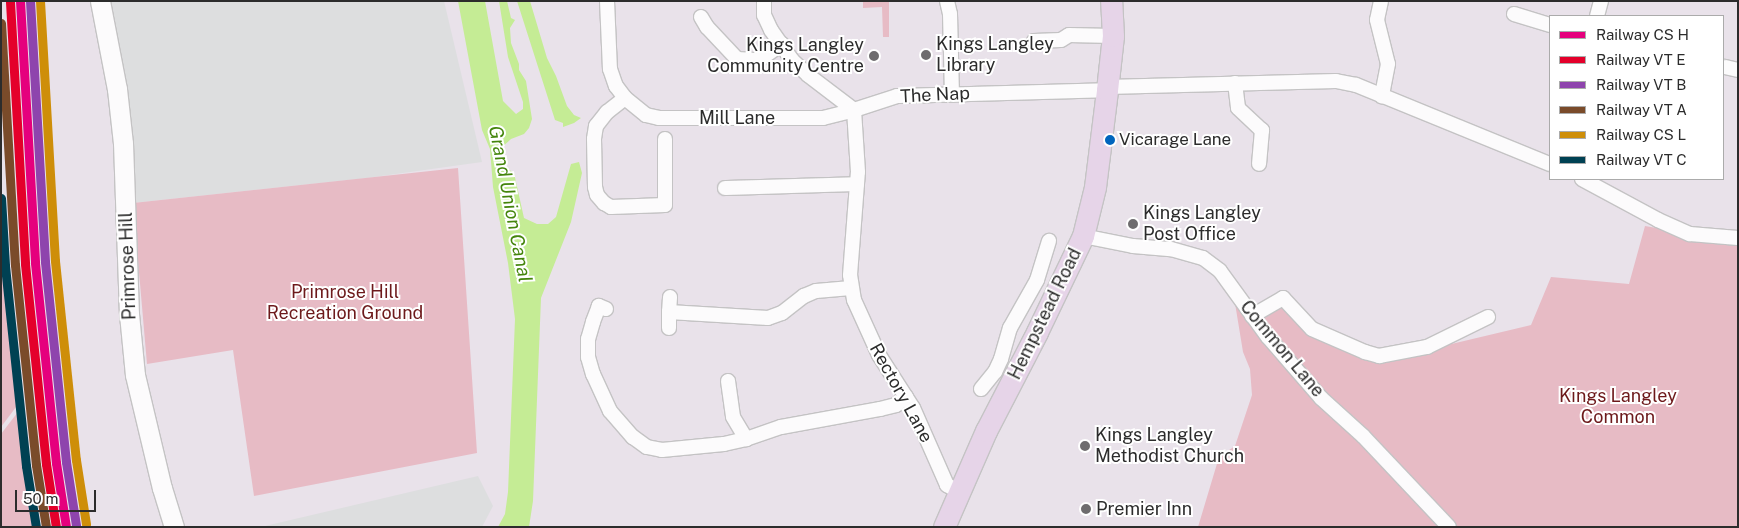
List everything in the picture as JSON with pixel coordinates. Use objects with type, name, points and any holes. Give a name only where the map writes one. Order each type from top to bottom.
[{"type":"main road","name":"Hempstead Road","points":[[944,527],[986,432],[1083,236],[1095,187],[1107,88],[1113,36],[1111,1]]},
{"type":"street","name":"Primrose Hill","points":[[100,1],[117,89],[122,134],[134,367],[149,436],[174,527]]},
{"type":"street","points":[[606,1],[610,70],[616,86],[625,98],[607,112],[596,126],[594,139],[597,195],[611,207],[665,209],[665,139]]},
{"type":"street","points":[[669,312],[768,318],[782,313],[804,296],[816,292],[851,288],[852,230],[857,184],[854,110],[808,75],[792,60],[771,30],[764,15],[764,1]]},
{"type":"street","points":[[947,1],[950,14],[952,94]]},
{"type":"street","points":[[1381,1],[1377,20],[1388,64],[1382,96]]},
{"type":"street","points":[[1596,15],[1601,1]]},
{"type":"street","points":[[1514,14],[1549,25]]},
{"type":"street","points":[[701,17],[707,27],[737,59],[759,60],[782,44]]},
{"type":"street","points":[[1034,41],[1061,40],[1069,35],[1113,36]]},
{"type":"street","points":[[1107,88],[1336,81],[1356,85],[1549,164]]},
{"type":"street","points":[[1235,83],[1238,108],[1262,130],[1259,164]]},
{"type":"street","name":"The Nap","points":[[854,110],[897,96],[1107,88]]},
{"type":"street","name":"Mill Lane","points":[[625,98],[646,115],[659,118],[823,118],[854,110]]},
{"type":"street","points":[[1584,180],[1658,220],[1690,234],[1738,238]]},
{"type":"street","points":[[725,188],[857,184]]},
{"type":"street","name":"Common Lane","points":[[1083,236],[1126,245],[1170,249],[1204,258],[1220,272],[1252,316],[1321,398],[1363,436],[1449,527]]},
{"type":"street","points":[[981,389],[994,372],[1015,321],[1037,280],[1049,241]]},
{"type":"street","name":"Rectory Lane","points":[[851,288],[863,323],[879,355],[913,408],[948,485],[960,492]]},
{"type":"street","points":[[669,328],[670,296]]},
{"type":"street","points":[[1252,316],[1283,298],[1312,329],[1365,352],[1379,356],[1427,347],[1488,317]]},
{"type":"street","points":[[599,306],[588,339],[590,366],[610,411],[633,437],[647,447],[662,450],[724,444],[782,428],[896,405],[906,397]]},
{"type":"street","points":[[1015,321],[1037,332]]},
{"type":"street","points":[[728,381],[733,417],[746,439]]},
{"type":"shaded area","points":[[108,1],[444,1],[482,162],[367,178],[133,203]]},
{"type":"shaded area","points":[[478,476],[493,506],[482,527],[265,526]]},
{"type":"green space","points":[[863,1],[889,1],[889,37],[883,37],[882,7],[863,8]]},
{"type":"green space","name":"Primrose Hill Recreation Ground","points":[[458,168],[477,453],[254,496],[233,350],[147,364],[133,203]]},
{"type":"green space","name":"Kings Langley Common","points":[[1645,226],[1738,242],[1738,527],[1198,527],[1219,457],[1235,446],[1252,395],[1250,369],[1243,352],[1233,291],[1252,319],[1281,302],[1309,334],[1363,359],[1380,361],[1531,325],[1551,277],[1629,284]]},
{"type":"green space","points":[[1,240],[19,403],[1,427]]},
{"type":"green space","points":[[21,408],[37,527],[1,527],[1,434]]},
{"type":"water","name":"Grand Union Canal","points":[[458,1],[485,1],[503,101],[516,114],[523,109],[523,102],[508,57],[499,1],[507,1],[511,18],[515,20],[510,28],[511,43],[519,64],[519,70],[526,81],[532,119],[529,128],[524,134],[511,139],[501,148],[505,167],[514,173],[524,218],[537,224],[548,224],[556,217],[571,164],[579,162],[582,173],[571,222],[541,298],[533,501],[529,527],[498,527],[505,514],[508,492],[515,319],[508,263],[493,187],[490,149],[482,130]]},
{"type":"water","points":[[517,1],[530,1],[547,58],[567,106],[574,115],[581,118],[574,123],[563,127],[563,123],[555,120]]},
{"type":"transit line","points":[[20,1],[35,263],[56,463],[66,527]]},
{"type":"transit line","points":[[30,1],[45,262],[66,462],[76,525]]},
{"type":"transit line","points":[[40,1],[55,261],[76,460],[86,524]]},
{"type":"transit line","points":[[10,2],[25,264],[46,464],[56,527]]},
{"type":"transit line","points":[[1,23],[15,265],[36,465],[46,527]]},
{"type":"transit line","points":[[1,198],[5,266],[26,466],[36,527]]},
{"type":"place","name":"Kings Langley Library","points":[[926,55]]},
{"type":"place","name":"Kings Langley Community Centre","points":[[874,56]]},
{"type":"place","name":"Vicarage Lane","points":[[1110,140]]},
{"type":"place","name":"Kings Langley Post Office","points":[[1133,224]]},
{"type":"place","name":"Kings Langley Methodist Church","points":[[1085,446]]},
{"type":"place","name":"Premier Inn","points":[[1086,509]]}]
